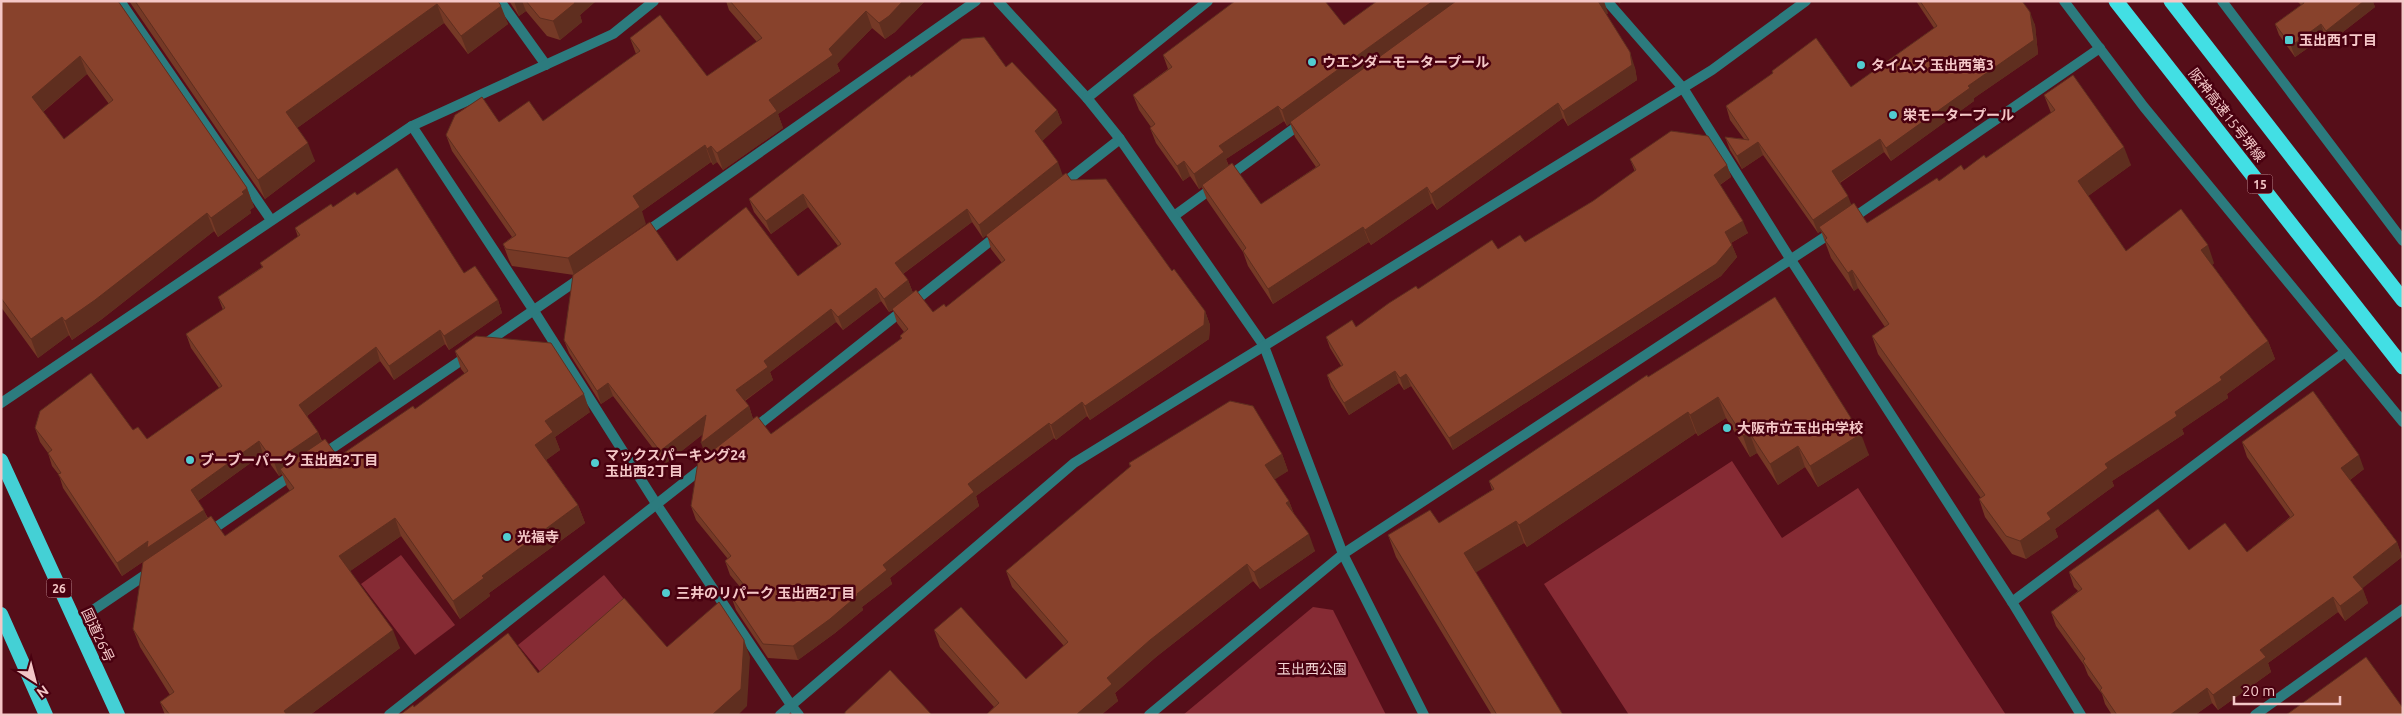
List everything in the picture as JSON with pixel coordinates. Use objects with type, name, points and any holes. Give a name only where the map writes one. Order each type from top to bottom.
[{"type":"highway","name":"阪神高速15号堺線","points":[[2116,1],[2403,368]]},
{"type":"highway","name":"阪神高速15号堺線","points":[[2171,1],[2403,300]]},
{"type":"highway","name":"国道26号","points":[[1,460],[74,623],[118,715]]},
{"type":"highway","points":[[1,614],[46,715]]},
{"type":"street","points":[[120,1],[271,220]]},
{"type":"street","points":[[500,1],[546,64]]},
{"type":"street","points":[[1,403],[412,126],[613,34],[654,1]]},
{"type":"street","points":[[632,242],[976,1]]},
{"type":"street","points":[[998,1],[1088,98],[1120,138],[1264,346],[1343,554],[1424,715]]},
{"type":"street","points":[[1088,98],[1208,1]]},
{"type":"street","points":[[1607,1],[1683,88],[1791,260],[2012,602],[2081,715]]},
{"type":"street","points":[[780,715],[1074,463],[1712,70],[1806,1]]},
{"type":"street","points":[[2064,1],[2144,107],[2403,422]]},
{"type":"street","points":[[2222,1],[2403,241]]},
{"type":"street","points":[[1149,715],[1343,554],[1791,260],[2100,48]]},
{"type":"street","points":[[1174,216],[1311,117]]},
{"type":"street","points":[[412,126],[534,310],[657,505],[791,705],[800,715]]},
{"type":"street","points":[[1050,194],[1120,138]]},
{"type":"street","points":[[742,438],[1004,230]]},
{"type":"street","points":[[199,538],[592,270]]},
{"type":"street","points":[[2012,602],[2345,352]]},
{"type":"street","points":[[389,715],[711,462]]},
{"type":"street","points":[[74,623],[158,566]]},
{"type":"street","points":[[2255,715],[2403,609]]},
{"type":"green space","points":[[1732,461],[1782,538],[1858,488],[2006,715],[1629,715],[1544,584]]},
{"type":"green space","points":[[401,555],[455,625],[415,655],[361,584]]},
{"type":"green space","points":[[604,575],[633,610],[547,680],[518,645]]},
{"type":"green space","name":"玉出西公園","points":[[1313,607],[1333,610],[1386,715],[1183,715]]},
{"type":"building","points":[[1,1],[118,1],[247,188],[242,192],[244,194],[211,218],[207,213],[65,321],[62,317],[31,339],[1,298]],"holes":[[[80,56],[113,100],[64,139],[32,97]]]},
{"type":"building","points":[[135,1],[498,1],[501,6],[461,36],[437,4],[286,112],[308,143],[258,180]]},
{"type":"building","points":[[526,1],[574,1],[575,3],[553,21],[540,18]]},
{"type":"building","points":[[730,1],[903,1],[889,16],[879,23],[866,11],[829,49],[833,55],[769,100],[777,111],[717,153],[711,146],[707,149],[705,145],[633,196],[640,207],[568,258],[506,249],[503,244],[516,235],[446,135],[455,115],[482,97],[499,122],[529,101],[543,121],[640,51],[630,38],[660,15],[707,76],[762,38]]},
{"type":"building","points":[[1235,1],[1325,1],[1344,25],[1377,1],[1433,1],[1282,110],[1278,106],[1219,146],[1224,152],[1194,174],[1184,161],[1177,166],[1150,128],[1155,124],[1133,95],[1172,67],[1163,55]]},
{"type":"building","points":[[1456,1],[1598,1],[1630,52],[1632,65],[1563,111],[1558,103],[1431,194],[1427,187],[1365,230],[1363,227],[1268,289],[1243,251],[1246,248],[1202,185],[1232,163],[1261,204],[1320,165],[1290,122]]},
{"type":"building","points":[[1920,1],[2022,1],[2030,12],[2034,40],[1968,86],[1970,88],[1886,148],[1880,139],[1832,171],[1848,196],[1813,220],[1758,142],[1737,156],[1725,137],[1749,140],[1726,106],[1773,73],[1772,71],[1816,38],[1851,87],[1937,26]]},
{"type":"building","points":[[2303,1],[2364,1],[2326,31],[2321,24],[2291,46],[2275,24],[2304,3]]},
{"type":"building","points":[[984,37],[1006,67],[1012,62],[1057,110],[1035,131],[1058,162],[979,225],[967,209],[895,263],[908,280],[884,299],[876,288],[838,317],[831,309],[764,361],[768,367],[736,390],[749,406],[701,443],[706,415],[660,451],[608,383],[597,391],[564,340],[573,275],[650,222],[677,261],[746,207],[798,276],[841,244],[803,194],[766,221],[749,199],[910,75],[911,77],[962,39]]},
{"type":"building","points":[[2073,75],[2124,147],[2078,181],[2126,251],[2181,209],[2208,245],[2201,250],[2268,341],[2220,377],[2222,380],[2175,412],[2177,416],[2105,464],[2108,468],[2047,513],[2051,519],[2020,541],[2006,536],[1979,499],[1985,495],[1872,336],[1889,324],[1852,270],[1848,273],[1825,240],[1827,238],[1819,227],[1854,203],[1867,223],[1937,178],[1939,181],[1961,165],[1964,170],[1984,155],[1986,158],[2055,110],[2044,95]]},
{"type":"building","points":[[1671,131],[1708,136],[1727,165],[1714,175],[1743,221],[1725,232],[1732,245],[1716,264],[1449,438],[1406,374],[1400,378],[1395,371],[1344,403],[1327,375],[1343,365],[1326,337],[1352,320],[1356,327],[1389,303],[1416,286],[1418,289],[1492,240],[1498,249],[1520,235],[1525,242],[1593,201],[1636,170],[1630,159]]},
{"type":"building","points":[[397,168],[464,273],[475,266],[498,300],[444,336],[440,330],[389,366],[376,347],[299,405],[318,432],[274,462],[259,441],[191,490],[204,510],[147,548],[148,541],[117,563],[58,474],[61,473],[48,453],[52,450],[35,428],[40,411],[91,373],[133,430],[138,427],[147,439],[222,386],[186,334],[225,308],[218,297],[263,267],[260,263],[300,235],[295,228],[331,204],[333,207],[355,192],[357,195]]},
{"type":"building","points":[[1066,173],[1071,180],[1106,179],[1172,271],[1174,269],[1205,311],[1204,325],[1085,406],[1082,402],[1051,425],[1049,423],[968,484],[974,492],[883,565],[887,570],[830,619],[793,646],[763,644],[731,596],[744,585],[725,561],[731,556],[691,506],[698,462],[757,416],[771,434],[902,338],[900,336],[908,329],[892,309],[916,290],[933,312],[944,304],[946,307],[1005,260],[986,235]]},
{"type":"building","points":[[1775,297],[1861,434],[1810,466],[1798,446],[1770,464],[1749,432],[1743,436],[1718,397],[1690,415],[1688,412],[1519,525],[1516,521],[1464,553],[1563,715],[1497,715],[1388,535],[1430,510],[1439,523],[1494,489],[1489,481],[1647,375],[1648,377]]},
{"type":"building","points":[[476,336],[551,343],[584,394],[545,421],[553,432],[535,445],[578,505],[482,576],[484,578],[453,601],[395,518],[339,556],[393,630],[284,711],[287,715],[170,715],[160,702],[174,692],[133,629],[143,562],[211,516],[225,536],[294,488],[280,469],[325,439],[338,457],[413,406],[415,409],[468,371],[455,351]]},
{"type":"building","points":[[2313,391],[2359,455],[2341,468],[2397,542],[2353,577],[2363,589],[2340,606],[2333,597],[2260,650],[2266,657],[2213,695],[2207,688],[2170,715],[2117,715],[2100,690],[2102,688],[2083,661],[2085,659],[2051,612],[2082,589],[2069,572],[2158,509],[2189,550],[2225,523],[2247,552],[2294,515],[2242,442]]},
{"type":"building","points":[[1230,401],[1253,406],[1282,454],[1265,465],[1289,501],[1286,503],[1309,534],[1254,572],[1247,564],[1150,640],[1107,678],[1112,684],[1076,715],[986,715],[999,703],[934,630],[961,607],[1026,679],[1068,642],[1006,571],[1131,466],[1129,463]]},
{"type":"building","points":[[624,598],[667,647],[719,602],[744,640],[741,689],[712,715],[400,715],[413,705],[414,707],[508,633],[538,673]]},
{"type":"building","points":[[2366,657],[2403,708],[2403,715],[2286,715]]},
{"type":"building","points":[[890,670],[932,715],[845,715],[845,712]]},
{"type":"place","name":"玉出西1丁目","points":[[2289,40]]},
{"type":"place","name":"ウエンダーモータープール","points":[[1312,62]]},
{"type":"place","name":"タイムズ 玉出西第3","points":[[1861,65]]},
{"type":"place","name":"栄モータープール","points":[[1893,115]]},
{"type":"place","name":"大阪市立玉出中学校","points":[[1727,428]]},
{"type":"place","name":"ブーブーパーク 玉出西2丁目","points":[[190,460]]},
{"type":"place","name":"マックスパーキング24 玉出西2丁目","points":[[595,463]]},
{"type":"place","name":"光福寺","points":[[507,537]]},
{"type":"place","name":"三井のリパーク 玉出西2丁目","points":[[666,593]]}]
